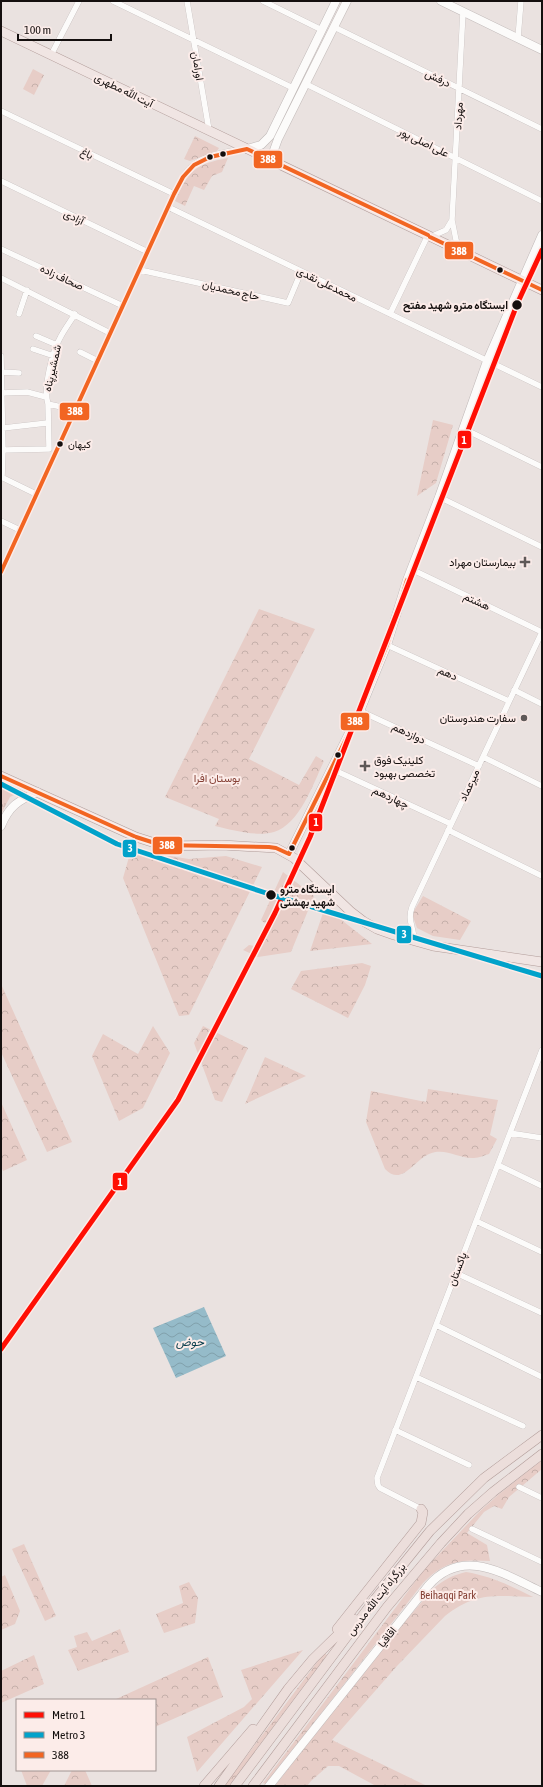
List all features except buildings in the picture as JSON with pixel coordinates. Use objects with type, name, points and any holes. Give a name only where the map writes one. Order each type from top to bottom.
[{"type":"highway","name":"بزرگراه آیت الله مدرس","points":[[235,1786],[375,1598],[430,1531],[484,1478],[542,1435]]},
{"type":"highway","name":"بزرگراه آیت الله مدرس","points":[[253,1786],[387,1607],[441,1543],[468,1514],[493,1492],[542,1454]]},
{"type":"highway","points":[[204,1786],[288,1689],[421,1523],[423,1512],[421,1509]]},
{"type":"highway","points":[[313,1658],[375,1598]]},
{"type":"highway","points":[[219,1786],[288,1689]]},
{"type":"main road","points":[[247,149],[261,145],[270,136],[336,1]]},
{"type":"main road","points":[[278,163],[274,148],[347,1]]},
{"type":"main road","points":[[440,1],[542,50]]},
{"type":"main road","name":"آیت الله مطهری","points":[[1,31],[429,236]]},
{"type":"main road","points":[[289,854],[360,711],[387,645],[411,569],[464,429],[487,361],[521,280],[542,235]]},
{"type":"main road","points":[[429,236],[542,290]]},
{"type":"main road","points":[[1,776],[136,838],[161,845],[222,845],[276,848],[289,854],[350,911],[363,922],[377,929],[433,946],[542,962]]},
{"type":"main road","points":[[1,826],[9,810],[18,801],[37,792]]},
{"type":"main road","name":"اقاقیا","points":[[269,1786],[428,1586],[440,1575],[456,1567],[468,1565],[480,1566],[502,1573],[542,1592]]},
{"type":"street","points":[[51,55],[79,1]]},
{"type":"street","points":[[113,1],[293,88]]},
{"type":"street","name":"اورامان","points":[[187,1],[209,130]]},
{"type":"street","points":[[264,1],[322,30]]},
{"type":"street","points":[[518,38],[521,1]]},
{"type":"street","name":"مهرداد","points":[[463,12],[452,220],[456,240],[464,253]]},
{"type":"street","name":"درفش","points":[[334,27],[542,128]]},
{"type":"street","name":"علی اصلی پور","points":[[306,84],[542,201]]},
{"type":"street","name":"باغ","points":[[1,111],[174,194]]},
{"type":"street","points":[[1,572],[183,177],[194,164],[210,157],[247,149]]},
{"type":"street","name":"آزادی","points":[[1,182],[148,252]]},
{"type":"street","name":"محمدعلی نقدی","points":[[168,207],[542,387]]},
{"type":"street","points":[[390,314],[429,236],[440,234],[446,230],[452,220]]},
{"type":"street","name":"صحاف زاده","points":[[1,249],[123,306]]},
{"type":"street","name":"حاج محمدیان","points":[[140,270],[288,303],[301,272]]},
{"type":"street","points":[[1,278],[110,333]]},
{"type":"street","points":[[19,314],[27,290]]},
{"type":"street","name":"شمشیرپناه","points":[[3,450],[49,450],[47,423],[48,404],[46,397],[49,372],[59,339],[75,314]]},
{"type":"street","points":[[36,336],[57,345]]},
{"type":"street","points":[[33,349],[54,356]]},
{"type":"street","points":[[80,352],[98,361]]},
{"type":"street","points":[[1,356],[3,428],[1,477],[36,494]]},
{"type":"street","points":[[2,372],[19,373]]},
{"type":"street","points":[[2,393],[27,392],[46,397]]},
{"type":"street","points":[[48,404],[75,410]]},
{"type":"street","points":[[3,428],[47,423]]},
{"type":"street","points":[[464,429],[542,467]]},
{"type":"street","points":[[439,497],[542,547]]},
{"type":"street","points":[[1,521],[20,530]]},
{"type":"street","name":"هشتم","points":[[411,569],[542,632]]},
{"type":"street","name":"میرعماد","points":[[414,941],[409,915],[542,632]]},
{"type":"street","name":"دهم","points":[[387,645],[509,701]]},
{"type":"street","points":[[514,690],[542,704]]},
{"type":"street","name":"دوازدهم","points":[[360,711],[479,766]]},
{"type":"street","points":[[483,757],[542,786]]},
{"type":"street","name":"چهاردهم","points":[[332,769],[451,824]]},
{"type":"street","points":[[448,830],[542,876]]},
{"type":"street","name":"پاکستان","points":[[421,1509],[380,1488],[377,1478],[542,1053]]},
{"type":"street","points":[[510,1133],[542,1138]]},
{"type":"street","points":[[498,1165],[542,1186]]},
{"type":"street","points":[[476,1221],[542,1252]]},
{"type":"street","points":[[456,1273],[542,1313]]},
{"type":"street","points":[[436,1325],[542,1377]]},
{"type":"street","points":[[416,1377],[523,1426]]},
{"type":"street","points":[[395,1430],[469,1465]]},
{"type":"street","points":[[519,1487],[542,1498]]},
{"type":"street","points":[[472,1529],[542,1562]]},
{"type":"green space","points":[[33,69],[44,75],[34,95],[23,89]]},
{"type":"green space","points":[[195,136],[219,148],[217,151],[190,161],[184,159]]},
{"type":"green space","points":[[228,158],[222,172],[212,176],[204,190],[194,186],[185,206],[175,201],[184,182],[194,170],[208,163]]},
{"type":"green space","points":[[433,420],[453,425],[436,483],[417,496]]},
{"type":"green space","name":"بوستان افرا","points":[[259,609],[315,629],[249,759],[299,785],[316,756],[324,761],[305,802],[291,821],[283,828],[274,832],[260,834],[215,826],[219,819],[165,797]]},
{"type":"green space","points":[[1,787],[16,794],[10,797],[1,814]]},
{"type":"green space","points":[[131,850],[189,859],[226,856],[262,867],[189,1015],[179,1016],[123,878]]},
{"type":"green space","points":[[283,872],[314,896],[291,952],[258,957],[243,950],[249,945],[260,947],[271,929],[261,920]]},
{"type":"green space","points":[[423,896],[471,921],[460,940],[433,936],[417,928],[412,914]]},
{"type":"green space","points":[[325,907],[372,944],[310,951]]},
{"type":"green space","points":[[362,963],[371,966],[365,985],[348,1018],[291,989],[301,971]]},
{"type":"green space","points":[[1,984],[72,1142],[47,1152],[1,1052]]},
{"type":"green space","points":[[153,1026],[170,1053],[143,1108],[119,1121],[92,1056],[103,1034],[138,1054]]},
{"type":"green space","points":[[203,1026],[248,1048],[222,1102],[215,1100],[194,1043]]},
{"type":"green space","points":[[265,1057],[306,1076],[245,1104]]},
{"type":"green space","points":[[428,1089],[498,1100],[490,1135],[497,1139],[489,1154],[476,1158],[468,1158],[446,1152],[435,1152],[424,1157],[402,1174],[391,1174],[385,1169],[366,1122],[371,1091],[426,1102]]},
{"type":"green space","points":[[1,1102],[27,1160],[3,1171],[1,1166]]},
{"type":"green space","points":[[542,1460],[542,1469],[509,1497],[502,1509],[494,1506],[484,1512],[467,1533],[487,1545],[490,1561],[470,1560],[454,1563],[438,1570],[423,1583],[266,1784],[263,1783],[424,1570],[479,1512]]},
{"type":"green space","points":[[24,1544],[56,1616],[45,1621],[12,1549]]},
{"type":"green space","name":"Beihaqqi Park","points":[[466,1572],[509,1585],[533,1597],[487,1597],[467,1602],[456,1608],[445,1616],[397,1666],[332,1740],[427,1786],[376,1786],[339,1766],[328,1766],[307,1786],[275,1786],[358,1676],[433,1589],[448,1578]]},
{"type":"green space","points":[[5,1575],[20,1611],[15,1624],[1,1630],[1,1577]]},
{"type":"green space","points":[[189,1582],[198,1598],[195,1623],[164,1633],[156,1614],[183,1603],[179,1586]]},
{"type":"green space","points":[[120,1629],[129,1652],[78,1671],[68,1650],[77,1647],[74,1636],[87,1632],[92,1641]]},
{"type":"green space","points":[[303,1650],[197,1772],[187,1737],[244,1707],[252,1699],[241,1670]]},
{"type":"green space","points":[[324,1653],[327,1655],[229,1786],[224,1786]]},
{"type":"green space","points":[[34,1655],[44,1684],[1,1703],[1,1671]]},
{"type":"green space","points":[[208,1657],[223,1697],[156,1727],[156,1699],[116,1699]]},
{"type":"green space","points":[[21,1771],[50,1771],[42,1786],[27,1786]]},
{"type":"green space","points":[[72,1771],[85,1771],[92,1786],[64,1786]]},
{"type":"water","name":"حوض","points":[[204,1307],[226,1356],[176,1378],[153,1328]]},
{"type":"metro line","name":"1","points":[[1,1349],[178,1100],[275,913],[310,837],[518,302],[542,250]]},
{"type":"metro line","name":"3","points":[[1,784],[117,844],[266,893],[542,976]]},
{"type":"transit line","name":"388","points":[[1,572],[174,194],[183,177],[194,165],[210,157],[247,149],[428,235]]},
{"type":"transit line","name":"388","points":[[430,237],[542,290]]},
{"type":"transit line","name":"388","points":[[1,776],[136,837],[161,845],[269,847],[276,848],[289,854],[360,711],[387,645],[407,580]]},
{"type":"place","name":"ایستگاه مترو شهید مفتح","points":[[517,305]]},
{"type":"place","name":"کیهان","points":[[60,444]]},
{"type":"place","name":"بیمارستان مهراد","points":[[525,562]]},
{"type":"place","name":"سفارت هندوستان","points":[[524,718]]},
{"type":"place","name":"کلینیک فوق تخصصی بهبود","points":[[365,766]]},
{"type":"place","name":"ایستگاه مترو شهید بهشتی","points":[[271,895]]}]
